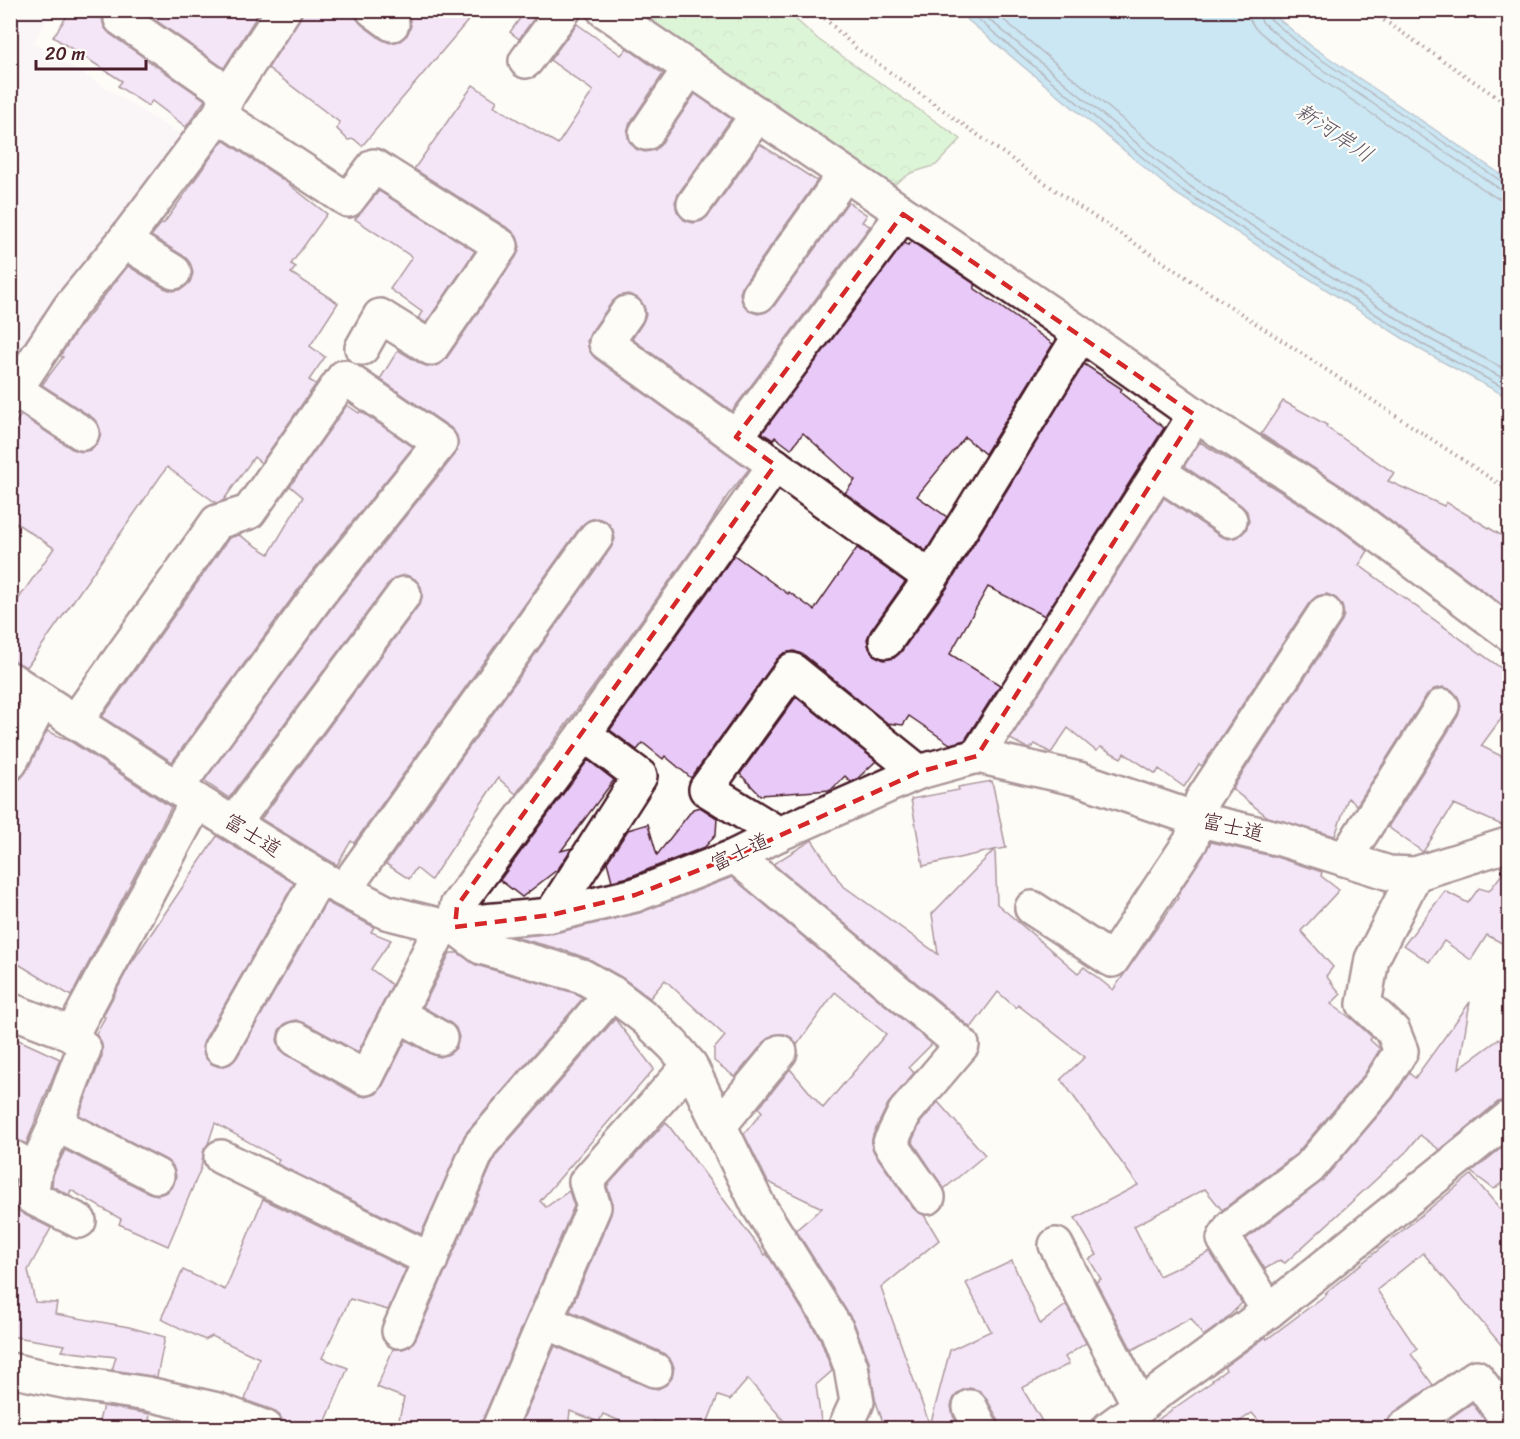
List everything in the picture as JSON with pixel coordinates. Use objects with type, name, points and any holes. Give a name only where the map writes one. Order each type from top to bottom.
[{"type":"street","points":[[126,10],[121,19],[224,105],[348,200],[374,166],[501,246],[430,348],[380,316],[362,348]]},
{"type":"street","points":[[82,433],[13,394],[70,307],[124,241],[224,105],[284,10]]},
{"type":"street","points":[[526,61],[564,10]]},
{"type":"street","points":[[604,10],[1081,334],[1195,415],[1345,510],[1509,634]]},
{"type":"street","points":[[646,134],[690,68]]},
{"type":"street","points":[[694,204],[758,114]]},
{"type":"street","points":[[759,295],[845,174]]},
{"type":"street","points":[[736,436],[903,214]]},
{"type":"street","points":[[124,241],[174,272]]},
{"type":"street","points":[[627,313],[606,343],[931,578]]},
{"type":"street","points":[[886,641],[931,578],[1081,334]]},
{"type":"street","points":[[72,1034],[187,794],[321,591],[440,443],[344,377],[249,512],[217,522],[75,722]]},
{"type":"street","points":[[977,756],[1195,415]]},
{"type":"street","points":[[296,1039],[366,1078],[457,906],[584,734],[775,465]]},
{"type":"street","points":[[1159,472],[1230,520]]},
{"type":"street","points":[[221,1048],[331,883],[596,537]]},
{"type":"street","points":[[234,823],[404,594]]},
{"type":"street","points":[[1032,908],[1112,960],[1191,841],[1202,800],[1325,613]]},
{"type":"street","points":[[779,834],[706,789],[792,670],[919,772]]},
{"type":"street","name":"富士道","points":[[10,679],[187,794],[331,883],[386,912],[448,926],[550,915],[635,896],[735,856],[919,772],[977,756],[1079,779],[1196,819],[1281,839],[1389,873],[1415,874],[1509,844]]},
{"type":"street","points":[[10,763],[42,700]]},
{"type":"street","points":[[1345,859],[1442,706]]},
{"type":"street","points":[[550,915],[640,776],[584,734]]},
{"type":"street","points":[[735,856],[962,1045],[904,1112],[890,1143],[928,1197]]},
{"type":"street","points":[[1269,1311],[1224,1239],[1232,1226],[1309,1168],[1379,1086],[1401,1051],[1393,1031],[1364,1004],[1372,959],[1415,874]]},
{"type":"street","points":[[448,926],[481,947],[582,976],[612,993],[645,1018],[674,1045],[690,1065],[758,1205],[837,1330],[851,1367],[857,1402],[844,1428]]},
{"type":"street","points":[[399,1331],[480,1145],[612,993]]},
{"type":"street","points":[[10,1010],[72,1034],[84,1049],[56,1124],[23,1163],[31,1197],[79,1221]]},
{"type":"street","points":[[398,1014],[440,1038]]},
{"type":"street","points":[[720,1125],[780,1052]]},
{"type":"street","points":[[499,1428],[594,1207],[586,1182],[690,1065]]},
{"type":"street","points":[[1109,1428],[1269,1311],[1509,1118]]},
{"type":"street","points":[[56,1124],[157,1176]]},
{"type":"street","points":[[221,1158],[430,1260]]},
{"type":"street","points":[[1056,1245],[1140,1407]]},
{"type":"street","points":[[545,1320],[655,1370]]},
{"type":"street","points":[[10,1370],[73,1383],[148,1394],[218,1410],[266,1428]]},
{"type":"street","points":[[1404,1428],[1476,1377],[1504,1415],[1509,1411]]},
{"type":"path","points":[[816,10],[856,48],[1069,200],[1509,491]]},
{"type":"path","points":[[1369,10],[1509,106]]},
{"type":"highlighted area","points":[[903,214],[1195,415],[977,756],[919,772],[735,856],[635,895],[551,915],[455,927],[457,906],[775,465],[736,437]]},
{"type":"shaded area","points":[[11,11],[52,11],[33,43],[184,137],[11,372]]},
{"type":"green space","points":[[636,11],[786,11],[819,40],[961,139],[936,165],[911,173],[886,190]]},
{"type":"water","name":"新河岸川","points":[[957,11],[1269,11],[1310,45],[1509,180],[1509,398],[1421,350],[1175,193]]},
{"type":"building","points":[[71,10],[104,10],[102,18],[104,27],[110,34],[205,100],[186,127],[152,101],[148,106],[118,86],[122,81],[53,37]]},
{"type":"building","points":[[145,10],[250,10],[257,16],[224,68],[144,12]]},
{"type":"building","points":[[305,10],[355,10],[356,18],[362,25],[390,43],[400,41],[407,35],[411,26],[404,10],[477,10],[362,146],[354,139],[348,140],[337,129],[339,122],[268,68]]},
{"type":"building","points":[[526,10],[540,10],[519,39],[510,32]]},
{"type":"building","points":[[577,24],[621,55],[627,48],[663,74],[630,123],[627,132],[629,141],[636,149],[645,152],[655,150],[695,94],[731,119],[678,194],[675,202],[677,211],[684,220],[693,223],[702,221],[709,215],[760,144],[817,181],[743,285],[740,293],[742,302],[749,311],[758,314],[774,306],[848,202],[867,215],[862,222],[870,226],[732,411],[632,339],[646,315],[644,306],[638,298],[628,294],[619,296],[612,302],[587,341],[589,350],[595,358],[749,469],[728,495],[704,533],[516,794],[498,778],[431,880],[416,868],[409,879],[386,864],[611,548],[615,539],[613,530],[606,521],[597,518],[581,526],[354,843],[351,841],[337,865],[261,819],[419,605],[422,597],[421,587],[415,579],[406,575],[397,577],[389,583],[229,798],[204,781],[336,602],[455,455],[458,446],[457,436],[451,428],[380,379],[398,350],[429,367],[439,365],[446,359],[516,257],[520,247],[517,237],[511,230],[414,169],[473,85],[497,101],[494,106],[558,144],[593,91],[550,60]]},
{"type":"building","points":[[223,140],[282,179],[327,214],[291,264],[296,267],[291,273],[338,303],[310,346],[325,357],[309,380],[316,384],[261,463],[254,457],[223,501],[216,503],[167,467],[27,667],[10,660],[10,611],[54,548],[10,519],[10,431],[21,415],[72,449],[82,452],[90,450],[97,444],[101,433],[93,418],[42,385],[63,357],[60,356],[75,333],[128,266],[173,291],[182,289],[190,282],[193,273],[190,263],[184,256],[151,236],[164,223]]},
{"type":"building","points":[[379,191],[475,251],[426,323],[418,318],[422,312],[390,289],[412,257],[355,219]]},
{"type":"building","points":[[912,242],[976,285],[974,288],[1053,344],[985,454],[965,437],[917,496],[947,517],[926,551],[845,493],[855,480],[803,433],[791,449],[775,437],[773,440],[762,433],[904,243],[908,245]]},
{"type":"building","points":[[1084,364],[1122,389],[1120,392],[1164,428],[1045,616],[988,587],[950,654],[1000,685],[965,740],[950,744],[909,716],[903,725],[887,723],[804,655],[794,651],[784,653],[777,659],[691,778],[665,756],[663,759],[643,743],[637,750],[610,730],[734,555],[814,610],[857,548],[905,582],[867,639],[869,648],[875,656],[884,660],[894,658],[901,652],[947,588]]},
{"type":"building","points":[[1283,401],[1327,425],[1326,427],[1394,473],[1388,481],[1444,506],[1446,502],[1509,540],[1509,610],[1356,495],[1261,434]]},
{"type":"building","points":[[347,405],[359,413],[360,411],[413,447],[306,579],[172,762],[102,717],[229,538],[239,535],[269,554],[303,497],[290,486]]},
{"type":"building","points":[[1200,442],[1334,525],[1368,551],[1359,565],[1509,674],[1509,708],[1481,746],[1509,760],[1509,826],[1504,826],[1454,804],[1423,852],[1388,827],[1458,716],[1461,706],[1458,697],[1452,690],[1443,687],[1434,689],[1426,696],[1357,805],[1348,798],[1335,836],[1268,817],[1232,789],[1341,623],[1344,615],[1342,605],[1336,598],[1327,594],[1317,596],[1309,603],[1202,766],[1199,764],[1184,787],[1159,769],[1156,774],[1124,753],[1121,758],[1101,747],[1096,751],[1068,728],[1051,753],[1035,744],[1030,749],[1010,739],[1164,498],[1220,536],[1228,539],[1238,537],[1246,530],[1249,521],[1247,511],[1184,466]]},
{"type":"building","points":[[796,697],[876,761],[857,779],[851,782],[845,776],[831,790],[760,795],[740,774]]},
{"type":"building","points":[[47,731],[70,741],[171,807],[71,996],[10,959],[10,782],[20,779],[26,772]]},
{"type":"building","points":[[588,760],[614,780],[561,851],[572,848],[558,869],[522,897],[500,880]]},
{"type":"building","points":[[992,781],[1006,848],[995,850],[997,904],[1078,973],[1084,967],[1113,990],[1178,898],[1177,896],[1211,842],[1276,857],[1322,872],[1321,876],[1339,890],[1301,931],[1333,967],[1326,976],[1341,994],[1331,1004],[1372,1037],[1370,1040],[1380,1049],[1364,1075],[1296,1154],[1222,1210],[1205,1189],[1134,1226],[1159,1276],[1210,1252],[1242,1303],[1224,1321],[1203,1336],[1191,1318],[1132,1350],[1096,1282],[1101,1279],[1089,1259],[1097,1255],[1075,1218],[1138,1185],[1061,1079],[1085,1057],[1018,1005],[1016,1008],[998,992],[971,1028],[773,864],[812,840],[842,885],[938,954],[932,914],[994,850],[923,866],[911,799]]},
{"type":"building","points":[[700,807],[717,818],[716,834],[705,847],[629,877],[612,881],[607,862],[628,830],[648,824],[657,855],[693,809]]},
{"type":"building","points":[[217,836],[294,883],[205,1039],[202,1047],[205,1057],[212,1064],[220,1067],[230,1064],[237,1057],[326,902],[374,927],[371,932],[391,940],[371,969],[392,985],[358,1052],[296,1020],[286,1023],[279,1030],[277,1040],[280,1049],[287,1055],[357,1095],[366,1097],[376,1094],[382,1087],[406,1040],[440,1057],[456,1048],[459,1037],[456,1028],[423,1007],[450,953],[458,953],[476,965],[575,993],[583,998],[466,1133],[421,1234],[277,1164],[279,1159],[215,1123],[204,1149],[201,1168],[168,1246],[119,1224],[121,1219],[71,1190],[69,1195],[52,1186],[53,1175],[65,1150],[149,1193],[158,1195],[167,1192],[174,1184],[176,1176],[173,1166],[166,1160],[79,1115],[102,1056],[102,1045],[96,1034],[105,1017],[103,1016],[130,965]]},
{"type":"building","points":[[1509,865],[1509,947],[1487,935],[1471,960],[1444,941],[1429,962],[1404,945],[1445,891],[1468,903],[1479,888],[1489,891]]},
{"type":"building","points":[[732,877],[932,1044],[909,1067],[914,1073],[888,1104],[871,1144],[875,1154],[913,1208],[924,1215],[939,1240],[881,1288],[930,1426],[950,1350],[991,1331],[966,1283],[1012,1261],[1040,1324],[1066,1305],[1086,1343],[1065,1357],[1069,1364],[1022,1388],[1046,1428],[1000,1428],[998,1419],[986,1398],[980,1391],[970,1388],[961,1391],[954,1398],[951,1406],[953,1416],[960,1428],[885,1428],[875,1399],[869,1361],[854,1323],[796,1230],[822,1208],[768,1182],[744,1134],[762,1112],[759,1108],[790,1069],[823,1108],[886,1034],[835,992],[797,1045],[792,1038],[784,1034],[773,1035],[766,1040],[735,1077],[714,1061],[714,1049],[725,1036],[665,980],[650,998],[621,977],[591,960],[514,937],[555,933],[639,913]]},
{"type":"building","points":[[1470,1002],[1459,1068],[1509,1032],[1509,1099],[1498,1102],[1440,1150],[1420,1135],[1407,1151],[1285,1263],[1280,1260],[1265,1269],[1246,1239],[1323,1180],[1393,1098],[1409,1073],[1415,1078]]},
{"type":"building","points":[[615,1019],[654,1069],[540,1201],[546,1207],[569,1191],[574,1206],[481,1428],[397,1428],[404,1398],[377,1387],[393,1349],[410,1346],[416,1338],[496,1155]]},
{"type":"building","points":[[10,1036],[60,1059],[26,1144],[10,1137]]},
{"type":"building","points":[[938,1102],[985,1155],[944,1189],[912,1141],[921,1122]]},
{"type":"building","points":[[666,1122],[765,1255],[767,1254],[820,1338],[832,1371],[816,1385],[822,1428],[790,1428],[748,1379],[730,1400],[718,1396],[708,1421],[687,1426],[653,1421],[651,1428],[637,1428],[603,1414],[599,1422],[570,1411],[568,1428],[519,1428],[555,1346],[648,1387],[658,1389],[672,1378],[674,1367],[663,1353],[570,1311],[611,1214],[612,1201],[607,1186]]},
{"type":"building","points":[[1504,1146],[1509,1151],[1509,1177],[1494,1189],[1471,1172]]},
{"type":"building","points":[[1471,1175],[1509,1219],[1509,1354],[1423,1253],[1377,1290],[1417,1349],[1411,1354],[1433,1385],[1393,1413],[1386,1423],[1378,1428],[1265,1428],[1252,1413],[1230,1428],[1146,1428],[1213,1381],[1226,1370],[1224,1367],[1266,1337],[1267,1339],[1327,1294],[1325,1293]]},
{"type":"building","points":[[10,1178],[15,1180],[12,1194],[15,1206],[23,1214],[51,1228],[28,1270],[35,1302],[57,1303],[55,1314],[129,1327],[165,1337],[157,1377],[112,1370],[116,1357],[62,1351],[65,1345],[10,1336]]},
{"type":"building","points":[[263,1199],[406,1269],[388,1310],[350,1299],[322,1358],[348,1368],[323,1428],[284,1428],[280,1416],[273,1410],[245,1400],[259,1358],[212,1336],[205,1340],[161,1319],[183,1270],[225,1290]]},
{"type":"building","points":[[1472,1403],[1491,1428],[1436,1428]]},
{"type":"building","points":[[103,1406],[150,1414],[148,1428],[97,1428]]}]
